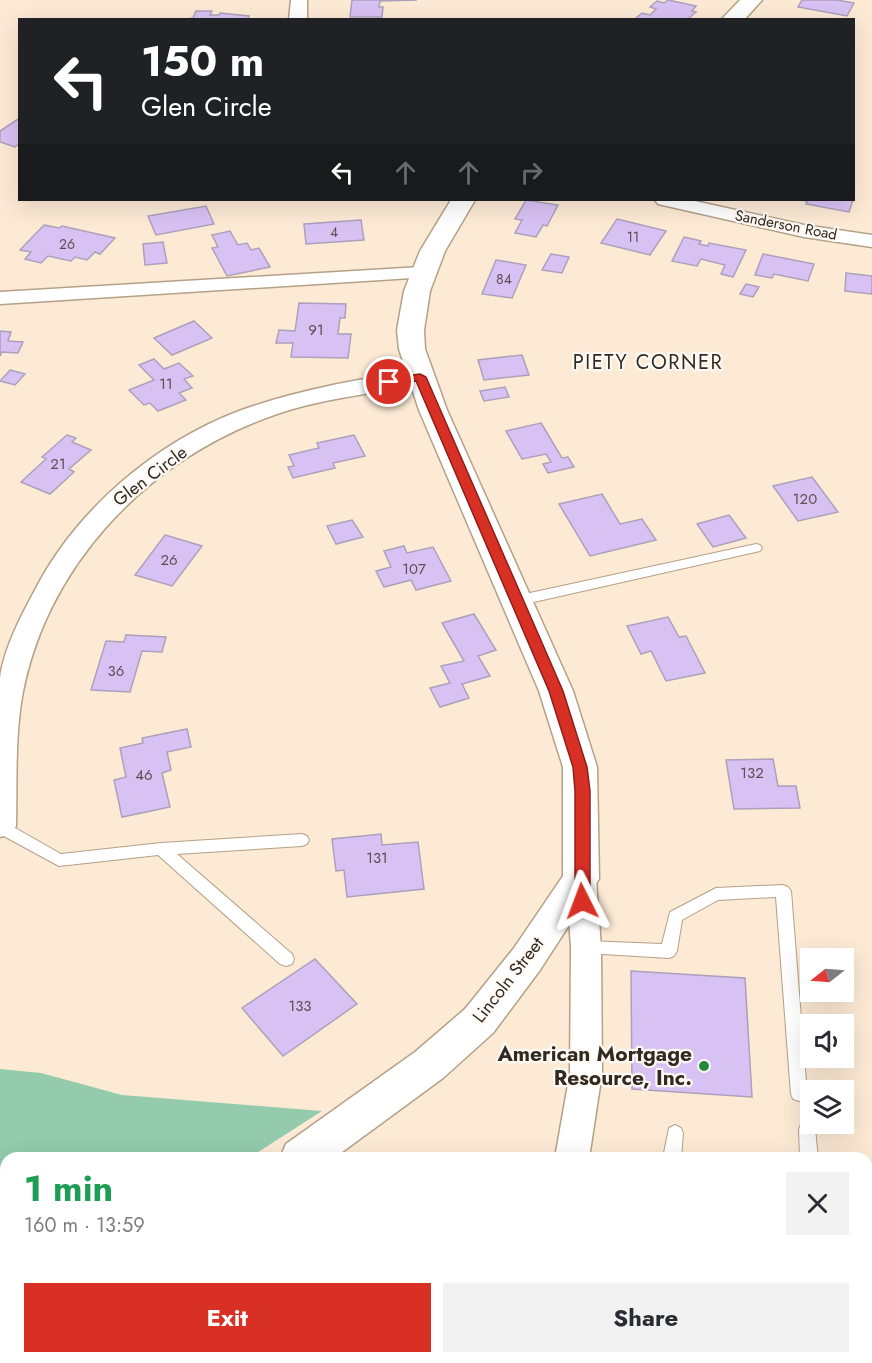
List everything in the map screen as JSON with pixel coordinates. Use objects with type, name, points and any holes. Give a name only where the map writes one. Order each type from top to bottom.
[{"type":"street","points":[[298,18],[299,0]]},
{"type":"street","points":[[733,18],[752,0]]},
{"type":"street","points":[[462,201],[421,273],[413,305],[411,347],[420,377],[556,691],[580,767],[581,879],[586,947],[586,1073],[573,1152]]},
{"type":"street","name":"Sanderson Road","points":[[669,201],[804,231],[872,241]]},
{"type":"street","points":[[0,298],[421,273]]},
{"type":"street","name":"Glen Circle","points":[[0,827],[4,743],[11,688],[26,634],[48,585],[79,538],[117,498],[162,464],[221,428],[280,405],[328,392],[420,377]]},
{"type":"street","name":"Lincoln Street","points":[[309,1152],[429,1065],[479,1021],[527,959],[581,879]]},
{"type":"lane","points":[[516,601],[756,548]]},
{"type":"lane","points":[[0,827],[59,860],[161,849],[302,840]]},
{"type":"lane","points":[[161,849],[286,958]]},
{"type":"lane","points":[[586,947],[669,951],[675,916],[706,899],[716,894],[783,891],[799,1094]]},
{"type":"lane","points":[[673,1152],[675,1133]]},
{"type":"lane","points":[[807,1134],[809,1152]]},
{"type":"green space","points":[[0,1069],[41,1073],[122,1095],[322,1111],[258,1152],[0,1152]]},
{"type":"building","points":[[352,0],[417,0],[380,1],[379,7],[383,7],[382,17],[350,17]]},
{"type":"building","points":[[668,0],[696,6],[692,11],[696,12],[689,18],[636,18],[642,13],[650,15],[656,9],[650,7],[657,1],[664,3]]},
{"type":"building","points":[[802,0],[837,0],[854,3],[847,16],[798,7]]},
{"type":"building","points":[[196,11],[212,11],[210,15],[220,13],[249,16],[248,18],[193,18]]},
{"type":"building","points":[[18,119],[18,145],[15,147],[0,142],[0,131]]},
{"type":"building","points":[[525,201],[558,205],[547,226],[543,225],[536,237],[515,233],[522,220],[515,219]]},
{"type":"building","points":[[807,201],[853,201],[849,212],[806,204]]},
{"type":"building","points":[[206,206],[214,224],[156,235],[148,216]]},
{"type":"building","points":[[617,219],[666,231],[650,255],[601,243]]},
{"type":"building","points":[[361,220],[364,240],[306,244],[304,224]]},
{"type":"building","points":[[44,225],[59,228],[62,226],[115,238],[100,254],[95,252],[87,260],[75,257],[71,261],[48,256],[41,263],[25,259],[31,252],[20,250]]},
{"type":"building","points":[[230,231],[238,245],[247,243],[251,250],[259,248],[270,267],[227,276],[212,248],[218,247],[212,235]]},
{"type":"building","points":[[684,237],[701,241],[699,244],[708,246],[709,243],[746,250],[733,277],[721,274],[725,265],[701,259],[697,266],[672,261]]},
{"type":"building","points":[[163,242],[167,263],[145,265],[143,244]]},
{"type":"building","points":[[551,254],[569,257],[562,273],[542,270]]},
{"type":"building","points":[[763,254],[814,264],[808,281],[774,274],[772,278],[755,275]]},
{"type":"building","points":[[496,260],[526,265],[512,298],[482,294]]},
{"type":"building","points":[[846,273],[872,276],[872,294],[845,291]]},
{"type":"building","points":[[746,284],[759,287],[753,297],[740,294]]},
{"type":"building","points":[[299,303],[346,304],[345,318],[340,318],[338,334],[351,334],[348,358],[291,357],[293,343],[276,343],[279,330],[295,331]]},
{"type":"building","points":[[194,321],[212,338],[172,355],[154,338]]},
{"type":"building","points":[[0,331],[11,332],[8,341],[23,342],[18,353],[2,352],[0,356]]},
{"type":"building","points":[[522,355],[529,375],[484,380],[478,360]]},
{"type":"building","points":[[154,359],[164,369],[179,363],[193,376],[184,379],[192,388],[179,393],[186,400],[158,411],[150,403],[144,405],[129,390],[154,380],[139,365]]},
{"type":"building","points":[[10,370],[25,374],[15,385],[0,381]]},
{"type":"building","points":[[505,387],[509,397],[484,401],[480,391]]},
{"type":"building","points":[[541,423],[562,458],[568,457],[574,467],[548,473],[543,464],[551,462],[546,454],[522,459],[506,431]]},
{"type":"building","points":[[67,435],[76,438],[72,442],[91,450],[69,469],[74,472],[50,494],[21,482],[46,459],[42,457]]},
{"type":"building","points":[[354,435],[365,456],[333,463],[335,468],[293,478],[288,467],[294,466],[289,455],[319,448],[317,443]]},
{"type":"building","points":[[812,477],[838,512],[798,521],[773,486]]},
{"type":"building","points":[[602,494],[620,524],[642,519],[656,540],[590,556],[559,504]]},
{"type":"building","points":[[729,515],[746,538],[713,547],[697,524]]},
{"type":"building","points":[[352,520],[363,537],[336,544],[327,526]]},
{"type":"building","points":[[165,535],[202,546],[172,586],[135,575]]},
{"type":"building","points":[[404,546],[407,553],[433,547],[451,581],[416,590],[411,580],[384,587],[376,571],[391,567],[384,551]]},
{"type":"building","points":[[474,614],[496,650],[478,656],[490,676],[462,684],[469,698],[440,707],[430,688],[450,683],[441,666],[464,661],[442,623]]},
{"type":"building","points":[[668,617],[679,637],[686,636],[705,673],[666,681],[651,651],[641,654],[627,626]]},
{"type":"building","points":[[126,635],[166,637],[162,652],[142,651],[130,692],[91,690],[106,641],[124,642]]},
{"type":"building","points":[[187,729],[191,747],[167,752],[171,770],[162,773],[170,807],[122,817],[114,780],[126,777],[120,748],[143,743],[142,738]]},
{"type":"building","points":[[773,759],[778,786],[796,786],[800,808],[734,809],[726,760]]},
{"type":"building","points":[[381,834],[382,845],[418,842],[424,889],[347,897],[344,870],[336,871],[332,839]]},
{"type":"building","points":[[315,959],[357,1004],[283,1056],[242,1008]]},
{"type":"building","points":[[631,971],[745,978],[752,1097],[632,1089]]},
{"type":"place","name":"American Mortgage Resource, Inc.","points":[[704,1066]]},
{"type":"district","name":"PIETY CORNER","points":[[648,362]]},
{"type":"route","points":[[389,382],[420,377],[556,691],[580,767],[582,901]]}]
